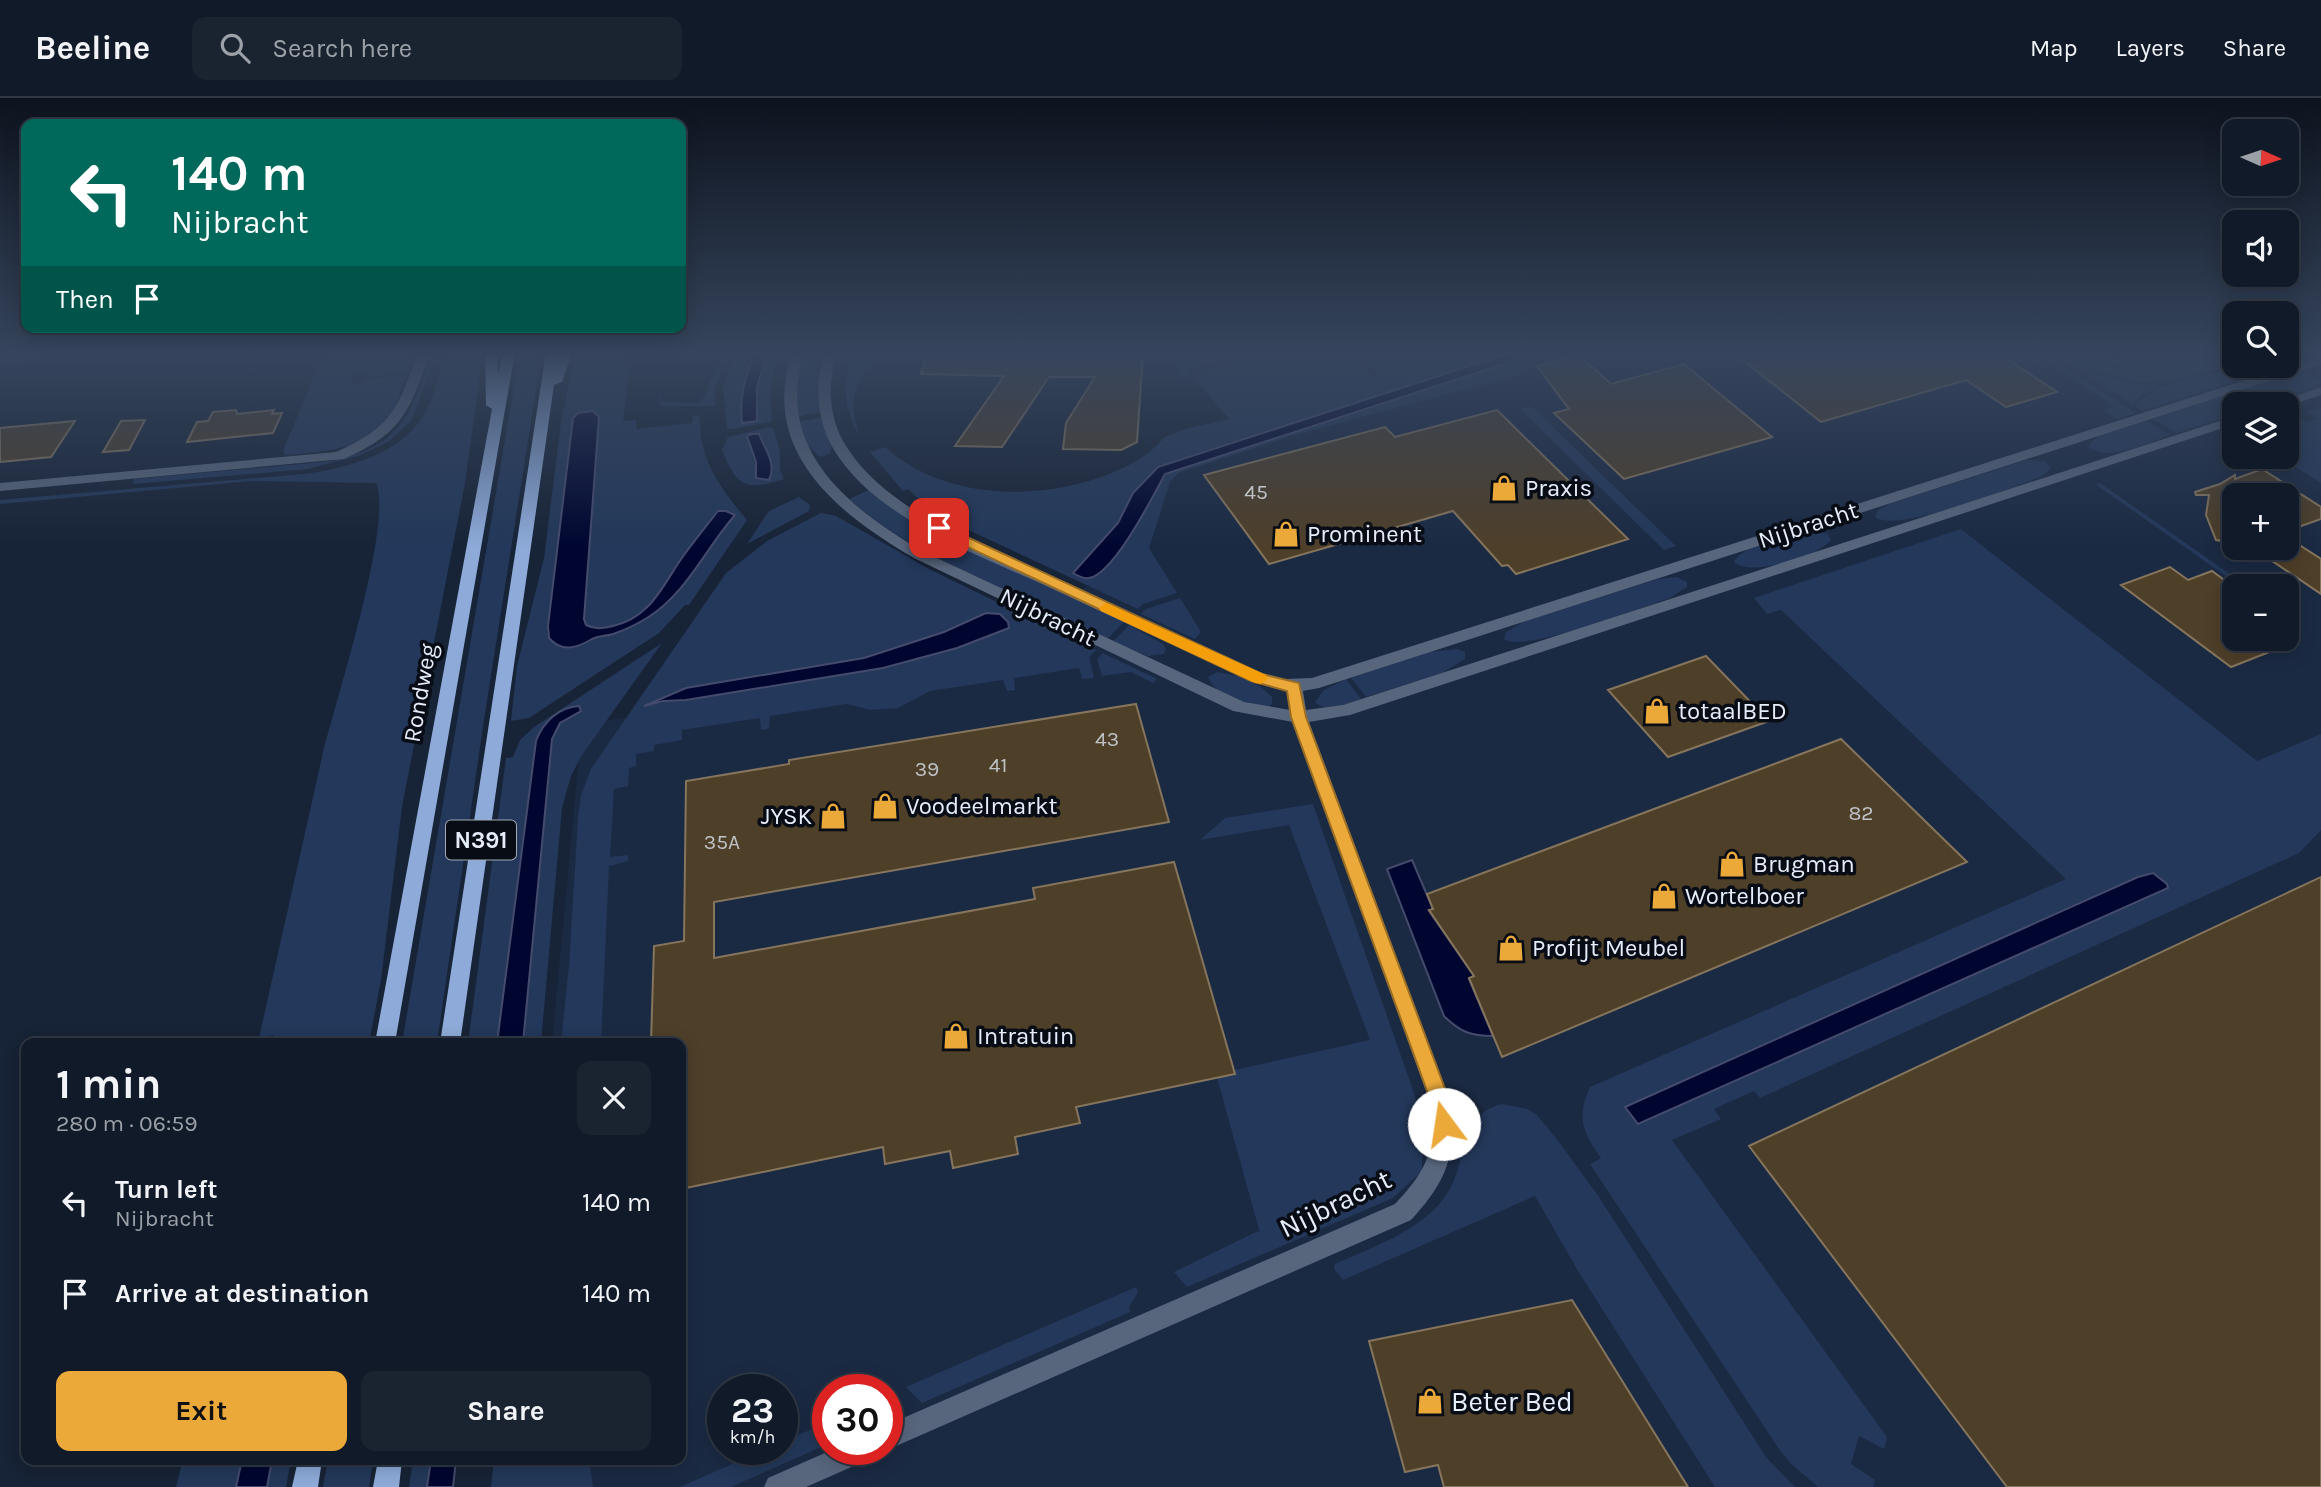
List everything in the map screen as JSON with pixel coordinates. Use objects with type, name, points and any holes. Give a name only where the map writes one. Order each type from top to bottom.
[{"type":"main road","name":"N391","points":[[494,417],[495,434]]},
{"type":"main road","name":"Rondweg","points":[[386,1038],[498,417]]},
{"type":"main road","name":"N391","points":[[451,1038],[543,417]]},
{"type":"main road","name":"N391","points":[[542,422],[544,417]]},
{"type":"main road","points":[[305,1487],[309,1465]]},
{"type":"main road","points":[[386,1487],[389,1465]]},
{"type":"street","points":[[0,487],[339,456],[363,446],[399,417]]},
{"type":"street","name":"Nijbracht","points":[[790,417],[804,452],[956,538],[1256,677],[1278,685],[1294,687],[1313,684],[1474,633],[2145,417]]},
{"type":"street","name":"Nijbracht","points":[[828,417],[835,468],[846,506],[871,527],[919,555],[1239,707],[1263,714],[1299,717],[1343,711],[2222,423]]},
{"type":"street","name":"Nijbracht","points":[[903,1431],[1403,1212],[1429,1185],[1439,1162],[1444,1140],[1440,1102],[1299,717],[1294,687]]},
{"type":"street","points":[[777,1487],[827,1465]]},
{"type":"shaded area","points":[[297,417],[390,417],[372,434],[337,449],[285,455],[283,451]]},
{"type":"shaded area","points":[[406,417],[413,417],[389,441],[361,455],[308,469],[133,484],[134,479],[333,461],[375,446]]},
{"type":"shaded area","points":[[474,417],[465,483],[402,807],[381,980],[370,1038],[273,1038],[274,1035],[259,1038],[322,757],[370,573],[377,535],[379,504],[376,483],[252,481],[0,504],[0,500],[303,474],[336,468],[385,451],[412,431],[422,418]]},
{"type":"shaded area","points":[[509,417],[532,417],[438,1038],[403,1038]]},
{"type":"shaded area","points":[[562,417],[574,417],[547,632],[550,639],[560,646],[573,647],[647,618],[661,608],[685,585],[734,515],[717,511],[683,557],[659,596],[645,611],[630,621],[611,627],[594,628],[586,625],[584,619],[598,417],[623,417],[623,421],[636,420],[637,429],[692,423],[693,417],[699,417],[702,443],[709,465],[726,494],[747,520],[689,605],[685,605],[659,633],[529,718],[511,721],[517,666],[544,558]]},
{"type":"shaded area","points":[[599,417],[584,619],[586,625],[596,628],[613,626],[638,615],[655,598],[718,511],[735,515],[685,583],[661,608],[622,631],[570,648],[559,646],[549,638],[548,626],[573,418]]},
{"type":"shaded area","points":[[726,417],[772,417],[769,422],[727,428]]},
{"type":"shaded area","points":[[742,417],[757,417],[757,421],[742,423]]},
{"type":"shaded area","points":[[822,417],[832,444],[830,454],[820,457],[804,442],[798,422]]},
{"type":"shaded area","points":[[850,417],[854,417],[860,437]]},
{"type":"shaded area","points":[[1227,417],[1312,417],[1158,467],[1133,493],[1118,523],[1074,573],[1086,578],[1092,577],[1104,566],[1142,517],[1164,475],[1342,417],[1363,417],[1291,436],[1178,473],[1170,482],[1149,548],[1177,593],[1143,604],[1138,609],[962,527],[925,505],[908,489],[903,491],[870,452],[885,447],[909,465],[936,478],[965,487],[1026,492],[1086,482],[1114,472],[1141,458],[1165,437],[1189,428],[1229,419]]},
{"type":"shaded area","points":[[1312,417],[1341,417],[1165,474],[1132,533],[1110,563],[1089,578],[1073,573],[1118,523],[1133,493],[1158,467]]},
{"type":"shaded area","points":[[1342,417],[2222,417],[2222,469],[2299,469],[2299,417],[2321,417],[2321,1487],[509,1487],[511,1465],[686,1465],[686,1038],[552,1038],[582,725],[836,682],[1029,624],[1095,581],[1174,471]]},
{"type":"shaded area","points":[[1528,417],[1542,417],[1676,546],[1664,550]]},
{"type":"shaded area","points":[[2222,417],[2222,418],[2176,433],[2153,419]]},
{"type":"shaded area","points":[[2314,417],[2321,417],[2321,483],[2298,469],[2299,418],[2306,422],[2317,419]]},
{"type":"shaded area","points":[[2147,421],[2170,435],[2116,452],[2105,453],[2088,446],[2098,436]]},
{"type":"shaded area","points":[[773,428],[784,479],[752,485],[738,479],[722,450],[728,437]],"holes":[[[760,434],[770,459],[769,480],[762,480],[757,472],[748,437]]]},
{"type":"shaded area","points":[[759,434],[769,457],[772,468],[769,480],[756,478],[756,462],[747,436]]},
{"type":"shaded area","points":[[2027,460],[2045,461],[2051,468],[2041,477],[1955,507],[1906,519],[1887,521],[1875,517],[1878,510],[1889,504]]},
{"type":"shaded area","points":[[2100,483],[2230,574],[2223,574],[2095,484]]},
{"type":"shaded area","points":[[871,489],[955,543],[1124,622],[1107,639],[939,560],[877,521],[849,499]]},
{"type":"shaded area","points":[[799,497],[810,505],[809,511],[747,544],[769,511]]},
{"type":"shaded area","points":[[821,513],[836,516],[931,570],[1096,650],[1089,657],[1094,678],[1082,679],[1079,668],[1014,678],[1015,690],[1007,691],[1003,680],[930,691],[898,708],[870,710],[847,704],[770,716],[769,729],[761,730],[760,718],[682,730],[682,740],[654,745],[654,751],[636,754],[636,766],[629,768],[628,786],[614,789],[610,857],[628,855],[628,861],[609,866],[601,1038],[562,1038],[581,795],[591,769],[726,573],[767,541]],"holes":[[[986,613],[1000,614],[1009,628],[957,648],[883,668],[644,705],[686,688],[864,658],[944,632]]]},
{"type":"shaded area","points":[[1961,529],[2257,761],[2321,734],[2321,830],[2299,853],[1760,1098],[1754,1091],[1714,1109],[1721,1119],[1672,1140],[1887,1437],[1884,1449],[1859,1436],[1851,1464],[1875,1480],[1873,1487],[1818,1487],[1790,1463],[1779,1449],[1590,1164],[1601,1158],[1583,1124],[1583,1107],[1590,1087],[2066,879],[1781,610],[1767,614],[1754,598]]},
{"type":"shaded area","points":[[1821,532],[1828,534],[1831,540],[1799,558],[1754,568],[1734,562],[1760,544],[1787,536]]},
{"type":"shaded area","points":[[1677,577],[1687,582],[1687,587],[1670,598],[1557,635],[1515,642],[1504,639],[1506,632],[1525,621],[1658,579]]},
{"type":"shaded area","points":[[1180,598],[1201,632],[1195,639],[1141,614],[1146,609]]},
{"type":"shaded area","points":[[986,613],[1000,614],[1008,622],[1009,628],[957,648],[883,668],[644,706],[686,688],[864,658],[944,632]]},
{"type":"shaded area","points":[[1129,625],[1163,644],[1166,649],[1164,654],[1148,656],[1113,642]]},
{"type":"shaded area","points":[[662,643],[582,755],[571,776],[562,808],[541,1038],[523,1038],[552,739],[560,723],[581,711],[579,706],[536,741],[498,1038],[469,1038],[506,758],[513,757],[520,740],[534,727]]},
{"type":"shaded area","points":[[1458,649],[1465,652],[1465,659],[1442,673],[1366,697],[1351,678],[1429,652]]},
{"type":"shaded area","points":[[1103,653],[1157,679],[1153,683],[1131,672],[1102,676],[1097,659]]},
{"type":"shaded area","points":[[1217,672],[1243,677],[1261,687],[1272,697],[1272,704],[1267,707],[1225,695],[1208,677]]},
{"type":"shaded area","points":[[1346,679],[1361,699],[1331,707],[1315,702],[1324,690]]},
{"type":"shaded area","points":[[579,706],[581,711],[560,723],[552,739],[523,1038],[498,1038],[536,741],[553,717]]},
{"type":"shaded area","points":[[1313,804],[1423,1119],[1422,1171],[1393,1198],[1187,1287],[1174,1272],[1258,1231],[1260,1233],[1216,1074],[1370,1040],[1289,825],[1200,840],[1225,818]]},
{"type":"shaded area","points":[[1412,860],[1433,909],[1429,911],[1474,976],[1469,979],[1493,1036],[1466,1032],[1444,1016],[1387,869]]},
{"type":"shaded area","points":[[2153,873],[2167,884],[2168,888],[1638,1124],[1625,1107],[2138,877]]},
{"type":"shaded area","points":[[1502,1104],[1527,1109],[1537,1115],[1556,1138],[1599,1197],[1766,1457],[1795,1487],[1715,1487],[1578,1271],[1535,1196],[1343,1280],[1334,1269],[1335,1264],[1394,1237],[1433,1210],[1452,1184],[1469,1130],[1476,1119],[1487,1110]]},
{"type":"shaded area","points":[[1136,1287],[1138,1292],[1129,1307],[1130,1312],[922,1403],[906,1387]]},
{"type":"shaded area","points":[[812,1429],[812,1451],[798,1457],[798,1435]]},
{"type":"shaded area","points":[[182,1465],[241,1465],[236,1487],[176,1487]]},
{"type":"shaded area","points":[[241,1465],[271,1465],[267,1487],[236,1487]]},
{"type":"shaded area","points":[[271,1465],[290,1465],[286,1487],[267,1487]]},
{"type":"shaded area","points":[[327,1465],[372,1465],[369,1487],[323,1487]]},
{"type":"shaded area","points":[[412,1465],[430,1465],[427,1487],[409,1487]]},
{"type":"shaded area","points":[[430,1465],[455,1465],[453,1487],[427,1487]]},
{"type":"shaded area","points":[[493,1465],[590,1465],[593,1487],[491,1487]]},
{"type":"shaded area","points":[[730,1465],[781,1465],[731,1487],[680,1487]]},
{"type":"building","points":[[210,417],[280,417],[273,433],[187,442],[197,422],[208,421]]},
{"type":"building","points":[[975,417],[1022,417],[1002,447],[955,446]]},
{"type":"building","points":[[1070,417],[1139,417],[1137,442],[1121,450],[1063,449],[1066,423]]},
{"type":"building","points":[[1471,417],[1504,417],[1628,539],[1516,574],[1508,565],[1502,566],[1453,511],[1269,564],[1204,475],[1385,427],[1395,437]]},
{"type":"building","points":[[1558,417],[1748,417],[1772,437],[1624,479]]},
{"type":"building","points":[[1814,417],[1839,417],[1821,422]]},
{"type":"building","points":[[145,420],[129,450],[103,452],[121,421]]},
{"type":"building","points":[[75,421],[51,457],[0,462],[0,428]]},
{"type":"building","points":[[2262,469],[2284,483],[2222,483],[2222,541],[2216,540],[2206,515],[2209,495],[2196,495],[2195,492],[2220,484],[2235,475],[2235,479]]},
{"type":"building","points":[[2299,493],[2321,507],[2321,519],[2299,527]]},
{"type":"building","points":[[2299,545],[2321,559],[2321,594],[2299,579],[2299,574],[2291,574],[2271,560],[2299,560]]},
{"type":"building","points":[[2170,567],[2188,580],[2212,571],[2222,578],[2222,651],[2272,651],[2231,667],[2121,585]]},
{"type":"building","points":[[1706,656],[1769,721],[1668,757],[1608,690]]},
{"type":"building","points":[[1136,704],[1169,822],[714,902],[714,958],[1035,899],[1033,888],[1174,862],[1235,1074],[1076,1107],[1080,1123],[1015,1137],[1018,1154],[953,1168],[950,1151],[885,1164],[883,1147],[686,1188],[686,1038],[651,1038],[654,946],[684,941],[686,781],[789,764],[789,760]]},
{"type":"building","points":[[1841,739],[1967,862],[1502,1057],[1469,978],[1474,976],[1429,910],[1433,909],[1427,894]]},
{"type":"building","points":[[2321,877],[2321,1487],[2007,1487],[1749,1146]]},
{"type":"building","points":[[1572,1300],[1688,1487],[1444,1487],[1438,1465],[1405,1472],[1369,1341]]},
{"type":"slow traffic","points":[[1106,608],[1261,679]]},
{"type":"place","name":"Praxis","points":[[1504,488]]},
{"type":"place","name":"Prominent","points":[[1286,534]]},
{"type":"place","name":"totaalBED","points":[[1657,711]]},
{"type":"place","name":"Voodeelmarkt","points":[[885,806]]},
{"type":"place","name":"JYSK","points":[[833,816]]},
{"type":"place","name":"Brugman","points":[[1732,864]]},
{"type":"place","name":"Wortelboer","points":[[1664,896]]},
{"type":"place","name":"Profijt Meubel","points":[[1511,948]]},
{"type":"place","name":"Intratuin","points":[[956,1036]]},
{"type":"place","name":"Beter Bed","points":[[1430,1401]]},
{"type":"route","points":[[939,528],[1256,677],[1278,685],[1294,687],[1299,717],[1440,1102],[1444,1124]]}]
